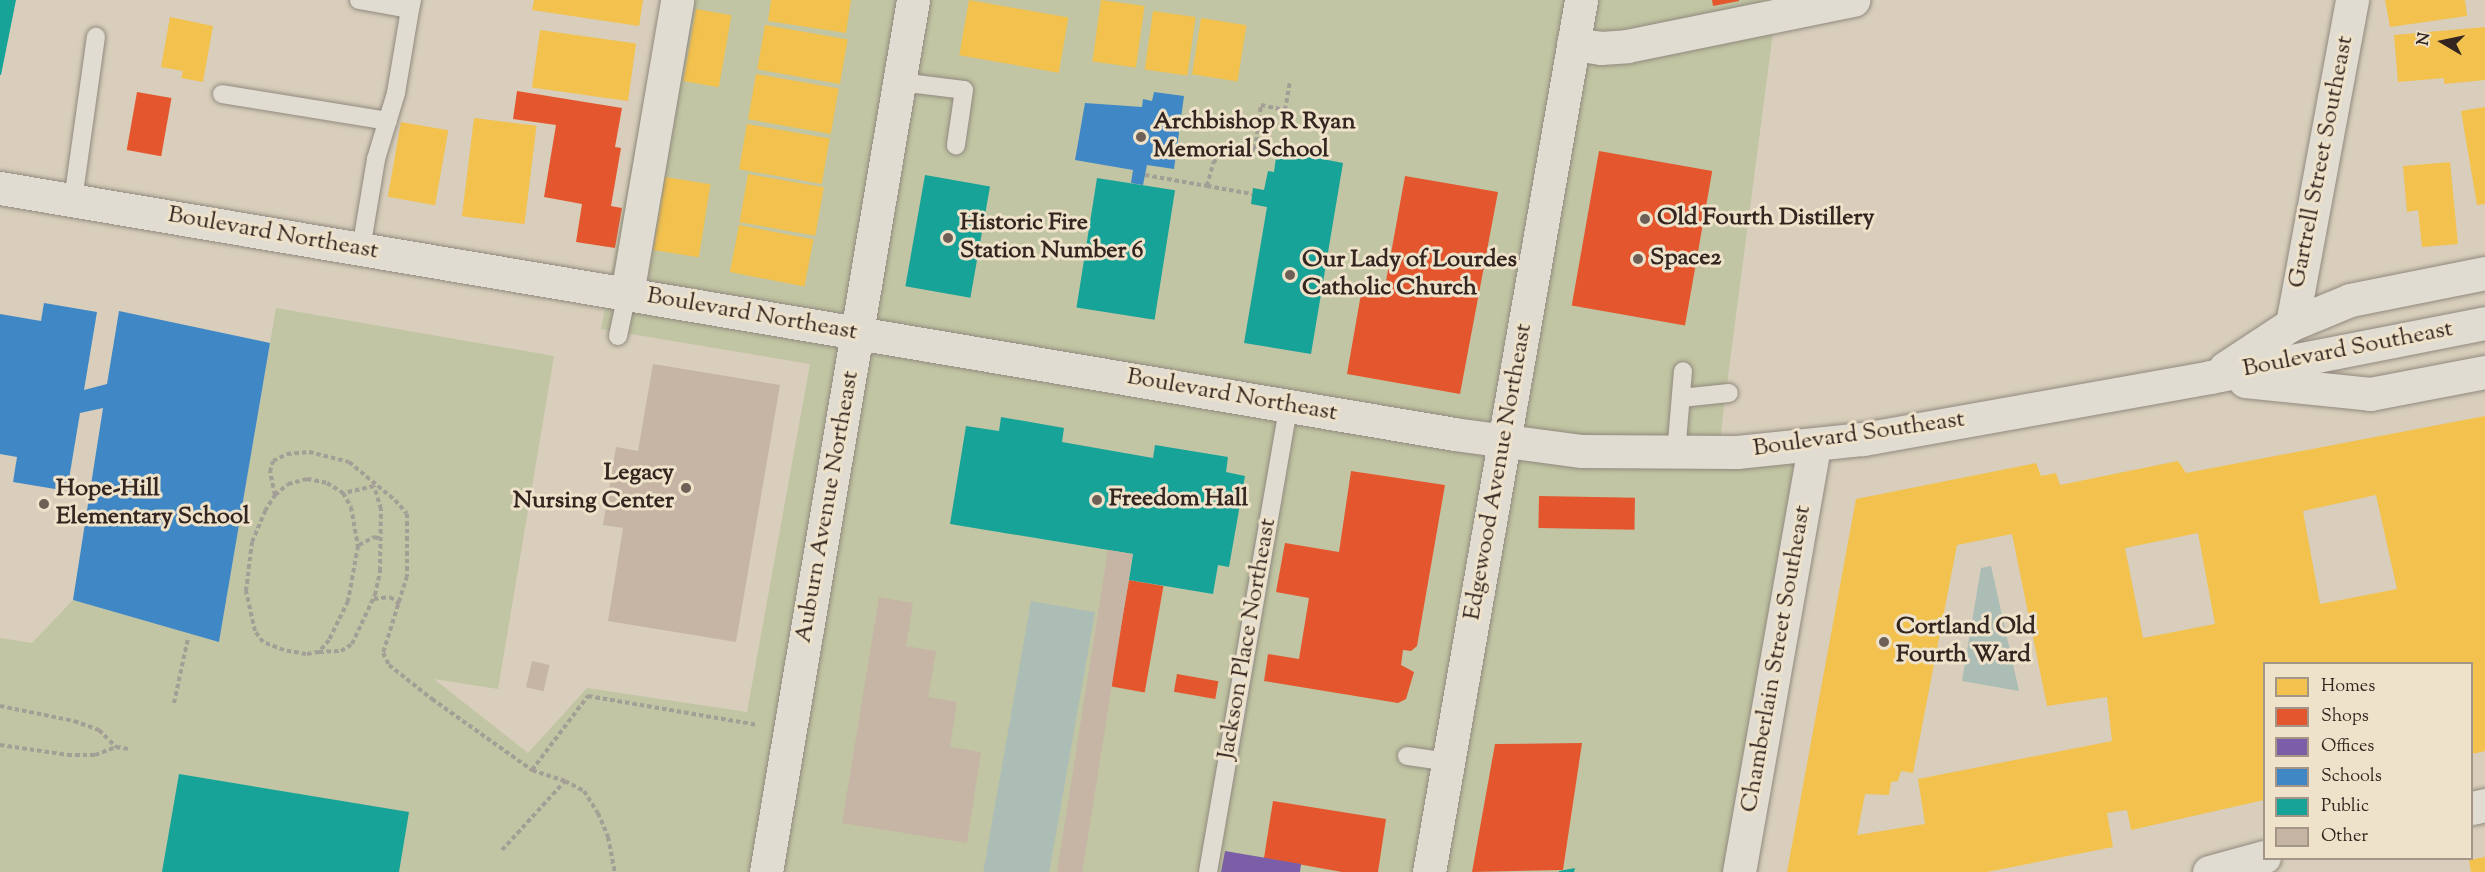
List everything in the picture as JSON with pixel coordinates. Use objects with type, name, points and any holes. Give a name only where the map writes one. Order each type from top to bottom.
[{"type":"main road","points":[[627,294],[677,0]]},
{"type":"main road","name":"Auburn Avenue Northeast","points":[[766,872],[913,0]]},
{"type":"main road","name":"Edgewood Avenue Northeast","points":[[1429,872],[1581,0]]},
{"type":"main road","name":"Gartrell Street Southeast","points":[[2292,324],[2352,0]]},
{"type":"main road","points":[[1573,44],[1600,48],[1627,46],[1845,1]]},
{"type":"main road","name":"Boulevard Northeast","points":[[0,188],[1505,442]]},
{"type":"main road","name":"Boulevard Southeast","points":[[2210,378],[2292,324],[2350,300],[2485,273]]},
{"type":"main road","name":"Boulevard Southeast","points":[[1505,442],[1582,451],[1676,454],[1814,445],[2210,378],[2485,323]]},
{"type":"main road","points":[[2210,378],[2370,394],[2485,372]]},
{"type":"main road","name":"Chamberlain Street Southeast","points":[[1739,872],[1814,445]]},
{"type":"main road","points":[[2209,872],[2263,858]]},
{"type":"lane","points":[[359,0],[411,5],[388,121],[376,159],[361,249]]},
{"type":"lane","points":[[73,200],[96,37]]},
{"type":"lane","points":[[900,82],[964,90],[956,146]]},
{"type":"lane","points":[[222,94],[388,121]]},
{"type":"lane","points":[[618,336],[627,294]]},
{"type":"lane","points":[[1676,454],[1683,371]]},
{"type":"lane","points":[[1681,398],[1729,393]]},
{"type":"lane","name":"Jackson Place Northeast","points":[[1208,872],[1290,405]]},
{"type":"lane","points":[[1407,756],[1448,762]]},
{"type":"path","points":[[1207,186],[1213,163],[1222,152],[1256,149],[1261,105],[1284,110],[1290,81]]},
{"type":"path","points":[[1145,175],[1252,194]]},
{"type":"path","points":[[275,495],[270,472],[273,461],[287,454],[330,455],[349,462],[374,486],[395,500],[407,514],[407,576],[400,605],[383,653],[389,665],[493,746],[532,770],[565,781],[584,791],[598,813],[610,844],[615,872]]},
{"type":"path","points":[[319,652],[329,640],[348,601],[358,546],[351,507],[343,493],[327,483],[307,479],[288,484],[275,495],[252,542],[247,608],[255,631],[263,642],[284,651],[319,652],[342,651],[352,644],[373,599],[380,571],[382,539],[374,486]]},
{"type":"path","points":[[343,493],[374,486]]},
{"type":"path","points":[[358,546],[374,537],[382,539]]},
{"type":"path","points":[[373,599],[390,597],[400,605]]},
{"type":"path","points":[[174,703],[188,638]]},
{"type":"path","points":[[532,770],[588,696],[790,731]]},
{"type":"path","points":[[0,706],[74,721],[99,730],[116,747]]},
{"type":"path","points":[[0,745],[86,755],[116,747],[128,748]]},
{"type":"path","points":[[502,850],[565,781]]},
{"type":"green space","points":[[662,0],[1842,0],[1775,17],[1723,415],[1719,452],[1814,445],[1736,872],[0,872],[0,638],[32,643],[73,600],[219,641],[276,308],[554,356],[498,689],[434,679],[528,753],[587,688],[747,712],[810,364],[601,329]]},
{"type":"shaded area","points":[[1991,566],[2019,691],[1962,681],[1981,568]]},
{"type":"shaded area","points":[[1031,601],[1095,612],[1049,872],[983,872]]},
{"type":"building: Homes","points":[[534,0],[643,0],[639,26],[532,10]]},
{"type":"building: Homes","points":[[771,0],[851,0],[846,33],[768,21]]},
{"type":"building: Homes","points":[[969,0],[1068,18],[1059,73],[959,55]]},
{"type":"building: Homes","points":[[1101,0],[1145,6],[1136,68],[1092,61]]},
{"type":"building: Homes","points":[[2385,0],[2465,0],[2467,16],[2390,27]]},
{"type":"building: Homes","points":[[696,9],[731,15],[719,87],[683,81]]},
{"type":"building: Homes","points":[[1153,11],[1196,17],[1187,75],[1145,69]]},
{"type":"building: Homes","points":[[170,17],[213,26],[203,82],[181,78],[183,71],[161,67]]},
{"type":"building: Homes","points":[[1201,18],[1246,25],[1238,81],[1192,74]]},
{"type":"building: Homes","points":[[765,25],[848,40],[840,84],[757,69]]},
{"type":"building: Homes","points":[[2485,27],[2485,80],[2444,84],[2444,78],[2398,82],[2394,35]]},
{"type":"building: Homes","points":[[540,30],[636,43],[628,101],[532,87]]},
{"type":"building: Homes","points":[[756,74],[839,89],[831,134],[748,119]]},
{"type":"building: Homes","points":[[2485,107],[2485,204],[2477,205],[2461,111]]},
{"type":"building: Homes","points":[[474,118],[537,126],[524,224],[462,216]]},
{"type":"building: Homes","points":[[401,122],[448,130],[435,205],[388,197]]},
{"type":"building: Homes","points":[[747,124],[830,139],[822,184],[739,169]]},
{"type":"building: Homes","points":[[2450,162],[2458,244],[2422,247],[2418,210],[2407,212],[2403,166]]},
{"type":"building: Homes","points":[[748,174],[824,187],[815,236],[739,222]]},
{"type":"building: Homes","points":[[665,177],[710,184],[699,257],[653,250]]},
{"type":"building: Homes","points":[[739,225],[814,240],[804,287],[730,272]]},
{"type":"building: Homes","name":"Cortland Old Fourth Ward","points":[[2485,416],[2485,751],[2473,754],[2473,662],[2263,662],[2263,800],[2131,830],[2127,810],[2107,813],[2113,847],[1987,872],[1787,872],[1856,499],[2036,463],[2041,476],[2056,473],[2060,485],[2178,461],[2186,473]],"holes":[[[2376,495],[2397,589],[2320,604],[2303,511]],[[2198,533],[2215,624],[2143,638],[2125,548]],[[2012,534],[2047,706],[2107,697],[2112,741],[1918,779],[1925,824],[1857,835],[1865,794],[1889,795],[1891,782],[1898,781],[1901,771],[1913,773],[1957,545]]]},
{"type":"building: Homes","points":[[2485,857],[2485,872],[2471,872],[2469,860]]},
{"type":"building: Shops","points":[[1712,0],[1739,0],[1739,1],[1713,6]]},
{"type":"building: Shops","points":[[517,91],[622,108],[615,147],[621,148],[611,206],[622,208],[615,248],[576,242],[582,204],[544,197],[556,125],[513,119]]},
{"type":"building: Shops","points":[[137,92],[171,98],[161,156],[127,150]]},
{"type":"building: Shops","points":[[1599,151],[1712,171],[1685,326],[1572,306]]},
{"type":"building: Shops","points":[[1405,176],[1498,192],[1460,394],[1347,374],[1362,288],[1384,292]]},
{"type":"building: Shops","points":[[1351,471],[1445,485],[1417,646],[1411,651],[1403,650],[1401,665],[1414,672],[1406,699],[1398,703],[1264,681],[1268,654],[1299,659],[1309,598],[1276,592],[1285,543],[1339,552]]},
{"type":"building: Shops","points":[[1539,496],[1635,498],[1634,530],[1538,528]]},
{"type":"building: Shops","points":[[1129,580],[1163,586],[1145,692],[1110,686]]},
{"type":"building: Shops","points":[[1177,674],[1218,681],[1215,699],[1174,692]]},
{"type":"building: Shops","points":[[1582,743],[1563,870],[1472,872],[1495,744]]},
{"type":"building: Shops","points":[[1273,801],[1386,819],[1378,872],[1342,872],[1264,858]]},
{"type":"building: Offices","points":[[1225,851],[1301,864],[1300,872],[1221,872]]},
{"type":"building: Schools","points":[[1154,92],[1184,96],[1174,169],[1147,165],[1143,185],[1131,183],[1133,170],[1075,160],[1085,103],[1142,107],[1143,99],[1152,101]]},
{"type":"building: Schools","points":[[44,303],[97,312],[84,390],[107,384],[119,311],[270,343],[219,642],[73,600],[103,408],[80,413],[67,491],[13,482],[17,457],[0,454],[0,314],[41,321]]},
{"type":"building: Public","points":[[0,0],[16,0],[1,75],[0,75]]},
{"type":"building: Public","name":"Our Lady of Lourdes Catholic Church","points":[[1277,150],[1343,163],[1311,354],[1244,343],[1267,207],[1251,204],[1253,188],[1264,190],[1268,171],[1274,172]]},
{"type":"building: Public","name":"Historic Fire Station Number 6","points":[[925,175],[990,186],[970,298],[905,286]]},
{"type":"building: Public","points":[[1097,178],[1175,190],[1155,320],[1077,307]]},
{"type":"building: Public","name":"Freedom Hall","points":[[1001,417],[1064,428],[1062,442],[1153,458],[1155,445],[1228,457],[1226,472],[1245,476],[1229,567],[1218,565],[1213,594],[1129,580],[1133,554],[950,524],[966,426],[999,431]]},
{"type":"building: Public","points":[[179,774],[409,812],[399,872],[162,872]]},
{"type":"building: Public","points":[[1575,868],[1574,872],[1559,872],[1559,871]]},
{"type":"building: Other","name":"Legacy Nursing Center","points":[[653,364],[780,385],[736,642],[608,621],[623,528],[603,525],[616,447],[638,451]]},
{"type":"building: Other","points":[[1108,550],[1133,554],[1082,872],[1057,872]]},
{"type":"building: Other","points":[[879,597],[913,603],[906,646],[936,651],[928,697],[957,702],[950,747],[981,752],[967,843],[842,823]]},
{"type":"building: Other","points":[[532,661],[550,665],[543,691],[526,687]]},
{"type":"place","name":"Archbishop R Ryan Memorial School","points":[[1141,137]]},
{"type":"place","name":"Old Fourth Distillery","points":[[1645,219]]},
{"type":"place","name":"Historic Fire Station Number 6","points":[[948,238]]},
{"type":"place","name":"Space2","points":[[1638,259]]},
{"type":"place","name":"Our Lady of Lourdes Catholic Church","points":[[1290,275]]},
{"type":"place","name":"Legacy Nursing Center","points":[[686,488]]},
{"type":"place","name":"Freedom Hall","points":[[1097,500]]},
{"type":"place","name":"Hope-Hill Elementary School","points":[[44,504]]},
{"type":"place","name":"Cortland Old Fourth Ward","points":[[1884,642]]}]
